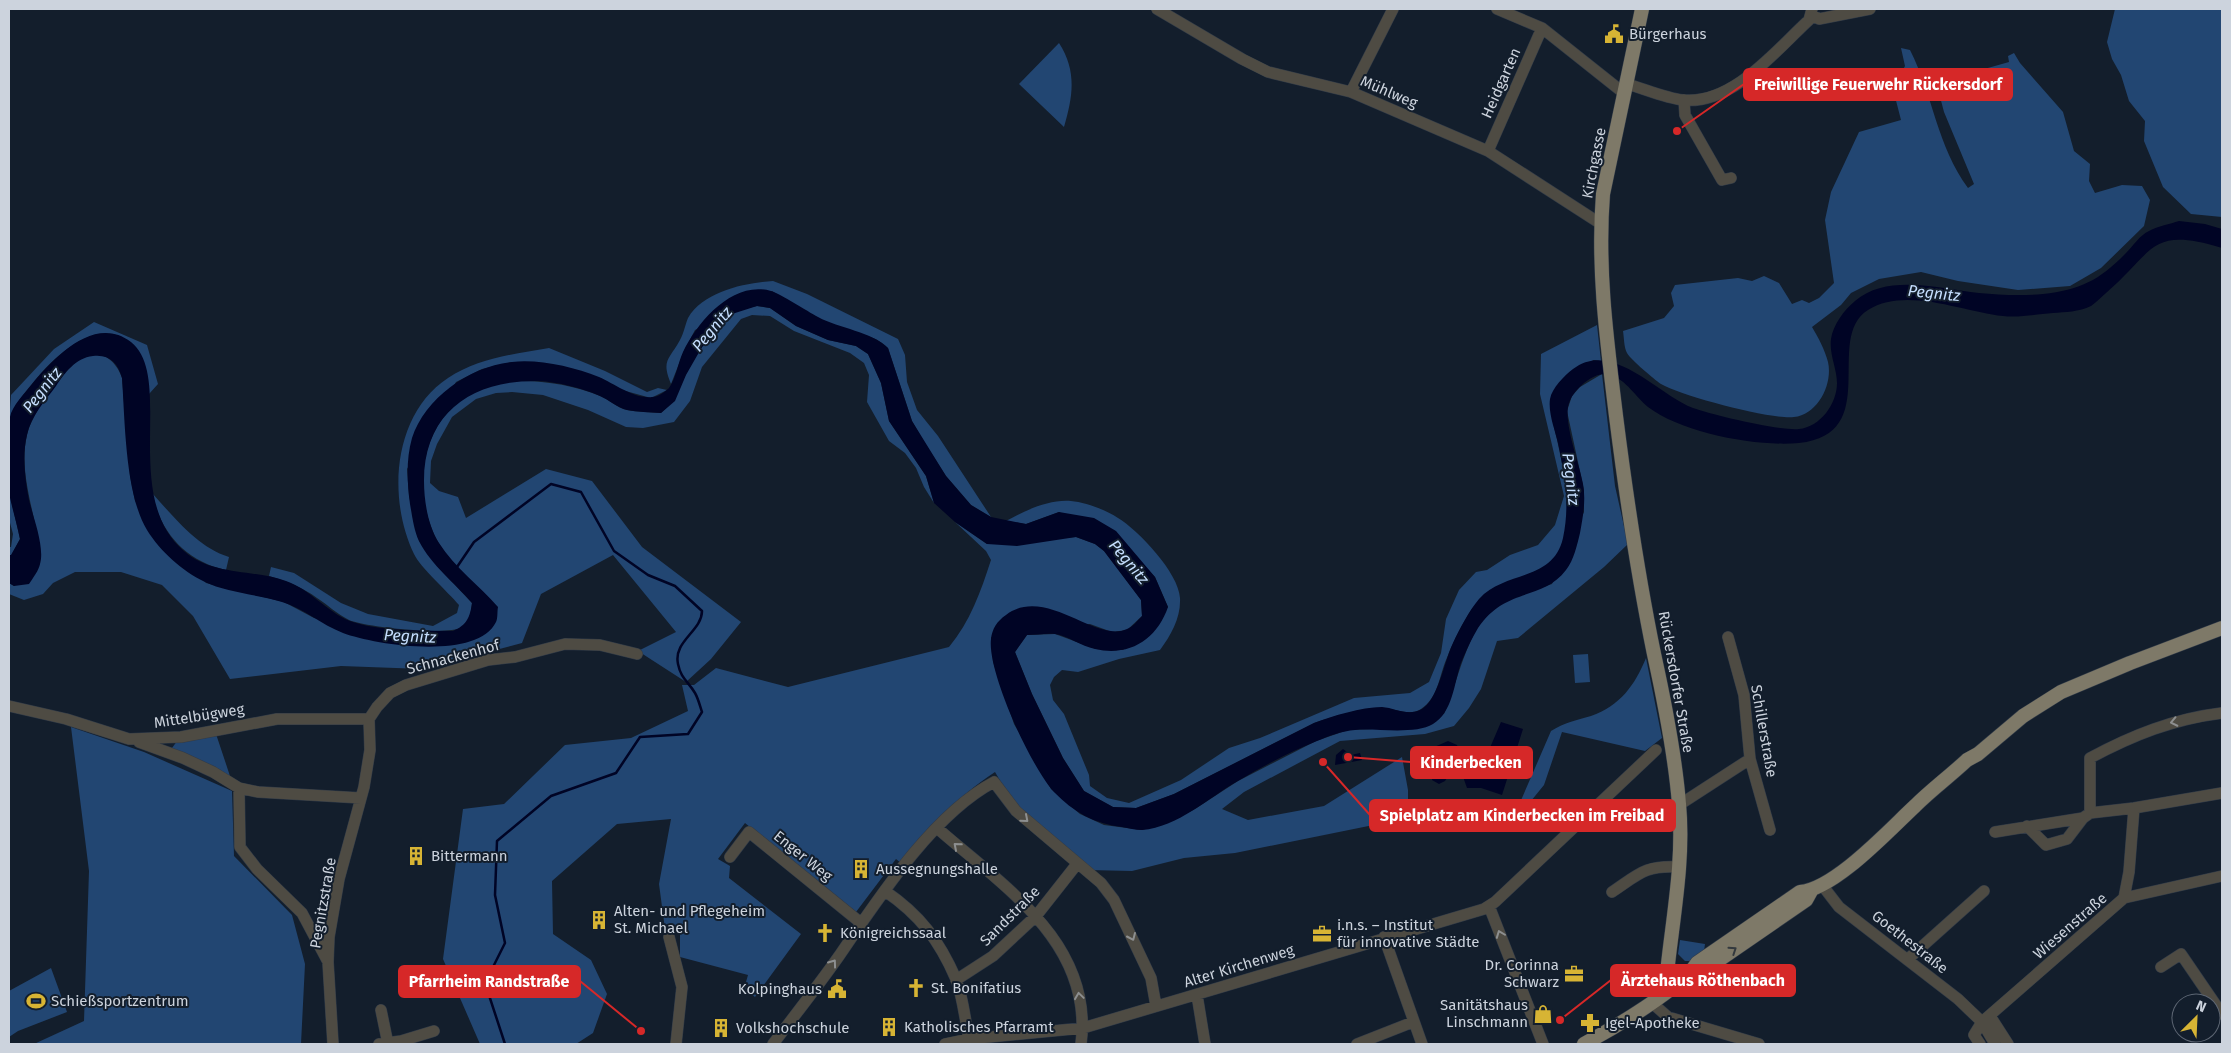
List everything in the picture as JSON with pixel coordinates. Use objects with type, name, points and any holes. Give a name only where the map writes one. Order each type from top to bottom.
[{"type":"main road","name":"Kirchgasse","points":[[1624,476],[1605,326],[1601,224],[1603,194],[1642,9]]},
{"type":"main road","name":"Rückersdorfer Straße","points":[[1624,476],[1627,503],[1654,655],[1664,691],[1680,805],[1679,867],[1668,964],[1670,972],[1677,983]]},
{"type":"main road","points":[[1584,1044],[1651,1002],[1691,973],[1702,972],[1806,900],[1816,888],[1866,852],[1899,823],[1916,814],[1950,786],[1972,765],[1978,754],[2023,716],[2061,692],[2222,628]]},
{"type":"street","name":"Mühlweg","points":[[1157,9],[1242,60],[1268,72],[1351,92],[1488,151],[1601,224]]},
{"type":"street","points":[[1351,92],[1393,9]]},
{"type":"street","points":[[1497,9],[1542,28],[1626,89],[1684,100],[1713,96],[1756,72],[1812,12],[1820,19],[1870,9]]},
{"type":"street","name":"Heidgarten","points":[[1488,151],[1542,28]]},
{"type":"street","points":[[1684,100],[1684,115],[1722,180],[1731,178]]},
{"type":"street","name":"Schillerstraße","points":[[1728,637],[1744,695],[1750,759],[1770,830]]},
{"type":"street","name":"Schnackenhof","points":[[369,719],[390,693],[406,685],[488,660],[515,657],[565,644],[600,645],[637,654]]},
{"type":"street","name":"Mittelbügweg","points":[[9,706],[66,718],[129,738],[181,737],[277,719],[369,719]]},
{"type":"street","points":[[2027,826],[2046,845],[2066,839],[2087,815],[2090,758],[2127,738],[2159,727],[2222,713]]},
{"type":"street","points":[[129,738],[183,758],[213,772],[239,788],[258,792],[360,798],[370,750],[369,719]]},
{"type":"street","name":"Alter Kirchenweg","points":[[945,1044],[969,1039],[997,1041],[1083,1028],[1489,906],[1656,750]]},
{"type":"street","points":[[1680,805],[1750,759]]},
{"type":"street","points":[[773,1044],[885,891],[937,828],[973,793],[994,782],[1016,812],[1101,883],[1114,900],[1151,978],[1156,1006]]},
{"type":"street","points":[[239,788],[240,847],[257,869],[302,913],[328,962]]},
{"type":"street","points":[[1995,832],[2222,793]]},
{"type":"street","name":"Pegnitzstraße","points":[[333,1044],[328,962],[334,903],[360,798]]},
{"type":"street","points":[[2124,898],[2129,872],[2134,808]]},
{"type":"street","points":[[937,828],[1036,916],[1063,952],[1076,980],[1083,1028],[1081,1044]]},
{"type":"street","name":"Enger Weg","points":[[730,857],[749,832],[861,923]]},
{"type":"street","name":"Sandstraße","points":[[956,980],[993,956],[1036,916],[1077,864]]},
{"type":"street","points":[[1612,892],[1641,872],[1658,866],[1679,867]]},
{"type":"street","name":"Wiesenstraße","points":[[1986,1019],[2124,898],[2222,876]]},
{"type":"street","name":"Goethestraße","points":[[1816,888],[1986,1019],[2008,1044]]},
{"type":"street","points":[[885,891],[924,923],[956,980],[969,1039]]},
{"type":"street","points":[[1908,959],[1984,892]]},
{"type":"street","points":[[1489,906],[1543,1044]]},
{"type":"street","points":[[669,937],[682,987],[676,1044]]},
{"type":"street","points":[[1384,937],[1422,1044]]},
{"type":"street","points":[[2161,967],[2181,954],[2222,1014]]},
{"type":"street","points":[[1197,995],[1205,1044]]},
{"type":"street","points":[[1651,1002],[1668,1017],[1758,1044]]},
{"type":"street","points":[[381,1010],[385,1044],[434,1031]]},
{"type":"street","points":[[1980,1044],[1974,1035],[1986,1019]]},
{"type":"street","name":"Goethestraße","points":[[1986,1019],[1995,1044]]},
{"type":"street","points":[[1356,1044],[1413,1022]]},
{"type":"shaded area","points":[[2115,9],[2222,9],[2222,217],[2191,214],[2163,187],[2144,141],[2145,121],[2129,101],[2121,75],[2112,59],[2107,42]]},
{"type":"shaded area","points":[[1059,43],[1069,64],[1072,84],[1070,105],[1064,127],[1019,84]]},
{"type":"shaded area","points":[[1901,48],[1910,50],[1918,67],[1949,155],[1968,188],[1974,184],[1944,112],[1939,93],[1956,85],[1956,77],[2009,62],[2008,56],[2014,53],[2020,63],[2063,112],[2074,151],[2090,164],[2089,181],[2095,193],[2122,185],[2142,186],[2150,200],[2144,226],[2101,268],[2070,286],[2018,290],[1958,281],[1921,272],[1879,279],[1851,293],[1841,305],[1812,327],[1827,357],[1829,371],[1826,388],[1822,397],[1817,404],[1803,415],[1783,417],[1747,411],[1687,395],[1661,384],[1629,356],[1623,331],[1664,318],[1674,306],[1671,293],[1675,285],[1738,278],[1752,281],[1764,276],[1779,283],[1792,304],[1802,300],[1809,303],[1819,298],[1834,283],[1825,220],[1831,192],[1859,132],[1901,120],[1893,89],[1905,66]]},
{"type":"shaded area","points":[[773,281],[807,294],[898,339],[905,355],[907,382],[917,410],[938,436],[991,517],[971,505],[946,476],[924,442],[912,421],[888,348],[871,337],[838,327],[821,319],[772,291],[695,330],[684,351],[671,384],[667,370],[668,360],[681,337],[688,318],[695,309],[704,301],[726,290],[738,286]]},
{"type":"shaded area","points":[[757,306],[770,308],[796,326],[828,340],[856,346],[868,354],[881,383],[889,421],[926,476],[934,503],[924,487],[916,468],[905,453],[889,441],[867,402],[869,375],[864,363],[850,353],[794,331],[770,316],[752,315],[741,319],[702,367],[690,401],[674,422],[643,428],[626,427],[588,410],[543,395],[512,392],[496,393],[476,399],[452,417],[437,444],[431,461],[430,483],[439,491],[458,497],[466,518],[546,469],[592,481],[642,547],[741,622],[711,659],[686,682],[638,651],[676,632],[613,555],[541,594],[522,643],[423,669],[341,666],[230,679],[193,616],[162,585],[121,572],[75,572],[53,583],[43,594],[24,600],[9,594],[9,583],[14,586],[40,564],[37,532],[25,467],[25,451],[30,426],[41,404],[66,372],[82,358],[95,354],[112,361],[122,378],[130,476],[135,501],[206,583],[284,602],[314,618],[453,645],[489,598],[462,572],[443,550],[428,516],[423,490],[425,463],[432,438],[444,416],[462,399],[486,386],[514,381],[547,382],[569,386],[603,397],[623,409],[661,413],[674,399],[695,358],[718,327],[737,311]]},
{"type":"shaded area","points":[[94,322],[147,345],[158,384],[149,394],[143,366],[132,347],[120,336],[104,334],[88,337],[53,361],[36,379],[16,406],[9,424],[11,395],[54,349]]},
{"type":"shaded area","points":[[1597,325],[1601,361],[1593,360],[1552,418],[1567,499],[1567,521],[1564,541],[1556,557],[1543,568],[1501,585],[1484,596],[1476,604],[1456,637],[1435,693],[1427,704],[1421,709],[1412,712],[1384,708],[1368,709],[1314,723],[1174,794],[1136,808],[1113,807],[1084,791],[1063,758],[1032,694],[1015,652],[1027,635],[1055,634],[1096,649],[1123,650],[1168,607],[1155,577],[1136,557],[1059,512],[1026,524],[1006,521],[1046,504],[1063,501],[1083,503],[1108,512],[1126,524],[1146,542],[1165,565],[1178,588],[1180,605],[1177,619],[1160,650],[1119,659],[1078,672],[1062,670],[1054,677],[1050,685],[1053,700],[1064,714],[1089,775],[1090,786],[1107,798],[1129,803],[1181,780],[1229,748],[1260,738],[1354,698],[1410,693],[1429,682],[1441,653],[1446,619],[1459,590],[1476,572],[1487,570],[1510,555],[1538,545],[1555,525],[1564,496],[1540,394],[1541,354]]},
{"type":"shaded area","points":[[549,348],[605,371],[647,392],[658,388],[667,390],[651,398],[622,390],[600,378],[512,362],[482,369],[456,382],[407,469],[409,496],[419,541],[439,568],[472,603],[471,613],[465,625],[454,630],[424,631],[358,623],[345,618],[300,588],[269,576],[271,567],[294,573],[341,603],[368,614],[433,626],[457,613],[459,605],[417,559],[405,532],[400,508],[398,483],[400,458],[406,435],[416,413],[430,394],[448,378],[484,361]]},
{"type":"shaded area","points":[[1602,374],[1615,486],[1628,544],[1604,567],[1518,638],[1497,641],[1481,689],[1469,708],[1454,726],[1425,734],[1340,741],[1244,792],[1222,809],[1248,820],[1324,806],[1402,757],[1408,790],[1408,818],[1235,853],[1184,858],[1132,871],[1088,870],[1018,811],[995,772],[956,803],[901,863],[896,859],[856,912],[745,823],[718,859],[730,866],[729,878],[801,934],[755,997],[744,989],[748,975],[680,957],[680,930],[665,929],[659,884],[671,819],[617,824],[552,881],[553,934],[591,960],[607,994],[593,1033],[576,1044],[480,1044],[443,959],[463,809],[504,804],[565,745],[631,738],[688,711],[682,685],[694,685],[716,668],[788,687],[949,647],[969,617],[991,560],[986,551],[955,522],[987,544],[1076,537],[1095,544],[1104,551],[1141,600],[1142,616],[1127,630],[1112,632],[1090,624],[991,637],[993,662],[1014,724],[1051,789],[1080,814],[1104,825],[1142,830],[1167,823],[1195,809],[1238,781],[1316,741],[1348,730],[1376,729],[1444,714],[1470,642],[1486,616],[1495,607],[1508,599],[1552,584],[1584,512],[1584,490],[1567,411],[1572,396],[1580,387]]},
{"type":"shaded area","points":[[9,491],[20,539],[11,556],[9,555],[9,547],[11,547],[13,534],[9,519]]},
{"type":"shaded area","points":[[152,493],[196,539],[229,557],[226,570],[199,560],[177,544],[162,521]]},
{"type":"shaded area","points":[[1588,654],[1590,682],[1575,683],[1573,655]]},
{"type":"shaded area","points":[[1646,658],[1662,738],[1645,751],[1562,732],[1544,785],[1509,828],[1551,731],[1610,707],[1631,686]]},
{"type":"shaded area","points":[[71,727],[144,752],[232,791],[234,856],[292,915],[305,964],[301,1044],[34,1044],[84,1021],[89,871]]},
{"type":"shaded area","points":[[215,731],[232,782],[172,748],[180,737]]},
{"type":"shaded area","points":[[1680,940],[1705,944],[1704,951],[1690,961],[1685,961],[1678,954]]},
{"type":"shaded area","name":"Schießsportzentrum","points":[[51,968],[67,1012],[18,1031],[9,1037],[9,991]]},
{"type":"water","name":"Pegnitz","points":[[2179,221],[2205,224],[2222,229],[2222,248],[2198,242],[2166,241],[2145,255],[2095,303],[2082,309],[2067,312],[2009,316],[1987,314],[1935,302],[1900,300],[1883,303],[1868,310],[1856,323],[1850,341],[1849,384],[1846,404],[1839,422],[1825,436],[1799,443],[1762,443],[1700,431],[1680,424],[1648,407],[1616,377],[1604,374],[1590,379],[1576,391],[1568,407],[1569,425],[1583,484],[1584,496],[1580,533],[1571,562],[1557,580],[1500,606],[1478,628],[1461,663],[1449,705],[1440,719],[1433,724],[1416,729],[1355,730],[1326,737],[1257,770],[1180,818],[1155,828],[1134,829],[1094,820],[1077,811],[1054,792],[1034,762],[1012,719],[996,673],[991,639],[994,629],[1000,620],[1021,608],[1037,607],[1054,610],[1101,629],[1115,631],[1127,629],[1142,616],[1141,600],[1104,551],[1095,544],[1076,537],[1017,546],[987,544],[955,522],[934,503],[926,476],[889,421],[881,383],[868,354],[856,346],[828,340],[796,326],[770,308],[757,306],[732,314],[702,347],[686,375],[675,401],[661,413],[627,410],[586,390],[538,381],[514,382],[493,386],[473,394],[457,405],[443,419],[433,436],[426,457],[424,489],[429,521],[435,536],[445,552],[498,607],[496,622],[485,634],[469,642],[448,646],[424,647],[358,638],[335,630],[290,605],[232,591],[205,582],[180,566],[152,538],[140,515],[134,497],[127,456],[122,378],[115,364],[104,356],[87,357],[71,367],[39,409],[29,428],[25,443],[25,476],[40,541],[41,557],[38,569],[29,584],[14,586],[9,583],[9,555],[11,555],[20,539],[8,486],[7,466],[11,413],[32,384],[63,352],[89,336],[103,333],[117,335],[131,342],[143,359],[149,382],[151,470],[155,500],[165,528],[184,551],[207,565],[286,581],[303,589],[334,612],[350,621],[373,627],[401,630],[453,631],[462,626],[467,620],[472,603],[430,558],[419,541],[413,523],[408,487],[408,462],[412,438],[418,423],[438,397],[465,377],[480,370],[496,365],[523,361],[567,367],[599,377],[638,396],[657,396],[669,388],[683,352],[707,316],[730,297],[757,289],[771,291],[818,317],[864,334],[881,342],[888,348],[912,421],[946,476],[971,505],[991,517],[1026,524],[1059,512],[1094,518],[1116,531],[1155,577],[1168,607],[1157,628],[1140,643],[1131,648],[1108,651],[1095,649],[1065,637],[1048,634],[1027,635],[1015,652],[1032,694],[1063,758],[1084,791],[1113,807],[1136,808],[1174,794],[1322,720],[1347,712],[1365,709],[1382,707],[1415,712],[1426,706],[1436,690],[1456,637],[1468,614],[1479,599],[1502,583],[1539,569],[1558,552],[1565,526],[1566,491],[1563,467],[1551,416],[1550,399],[1562,379],[1573,369],[1588,361],[1603,360],[1619,364],[1693,408],[1762,425],[1799,429],[1814,424],[1831,406],[1837,383],[1831,345],[1834,328],[1847,309],[1868,292],[1898,285],[1931,286],[1979,293],[2011,295],[2043,294],[2068,290],[2098,277],[2146,233]]},
{"type":"water","points":[[1501,722],[1523,729],[1502,795],[1481,788],[1467,788],[1461,771],[1483,764]]},
{"type":"water","points":[[1448,741],[1457,745],[1462,757],[1445,781],[1439,784],[1432,780],[1432,766],[1420,761],[1419,753],[1423,749],[1432,748]]},
{"type":"water","points":[[1343,749],[1351,755],[1360,753],[1362,760],[1335,765],[1336,755]]},
{"type":"waterway","points":[[457,567],[474,542],[551,484],[581,492],[614,551],[648,575],[675,586],[702,611],[698,624],[683,642],[678,656],[681,673],[695,693],[702,712],[688,734],[640,737],[616,773],[551,796],[497,841],[495,895],[505,943],[485,983],[505,1044]]},
{"type":"place","name":"Bürgerhaus","points":[[1614,34]]},
{"type":"place","name":"Freiwillige Feuerwehr Rückersdorf","points":[[1677,131]]},
{"type":"place","name":"Kinderbecken","points":[[1348,757]]},
{"type":"place","name":"Spielplatz am Kinderbecken im Freibad","points":[[1323,762]]},
{"type":"place","name":"Bittermann","points":[[416,856]]},
{"type":"place","name":"Aussegnungshalle","points":[[861,869]]},
{"type":"place","name":"Alten- und Pflegeheim St. Michael","points":[[599,920]]},
{"type":"place","name":"Königreichssaal","points":[[825,933]]},
{"type":"place","name":"i.n.s. – Institut für innovative Städte","points":[[1322,934]]},
{"type":"place","name":"Dr. Corinna Schwarz","points":[[1574,974]]},
{"type":"place","name":"St. Bonifatius","points":[[916,988]]},
{"type":"place","name":"Kolpinghaus","points":[[837,989]]},
{"type":"place","name":"Schießsportzentrum","points":[[36,1001]]},
{"type":"place","name":"Sanitätshaus Linschmann","points":[[1543,1014]]},
{"type":"place","name":"Ärztehaus Röthenbach","points":[[1560,1020]]},
{"type":"place","name":"Igel-Apotheke","points":[[1590,1023]]},
{"type":"place","name":"Katholisches Pfarramt","points":[[889,1027]]},
{"type":"place","name":"Volkshochschule","points":[[721,1028]]},
{"type":"place","name":"Pfarrheim Randstraße","points":[[641,1031]]}]
